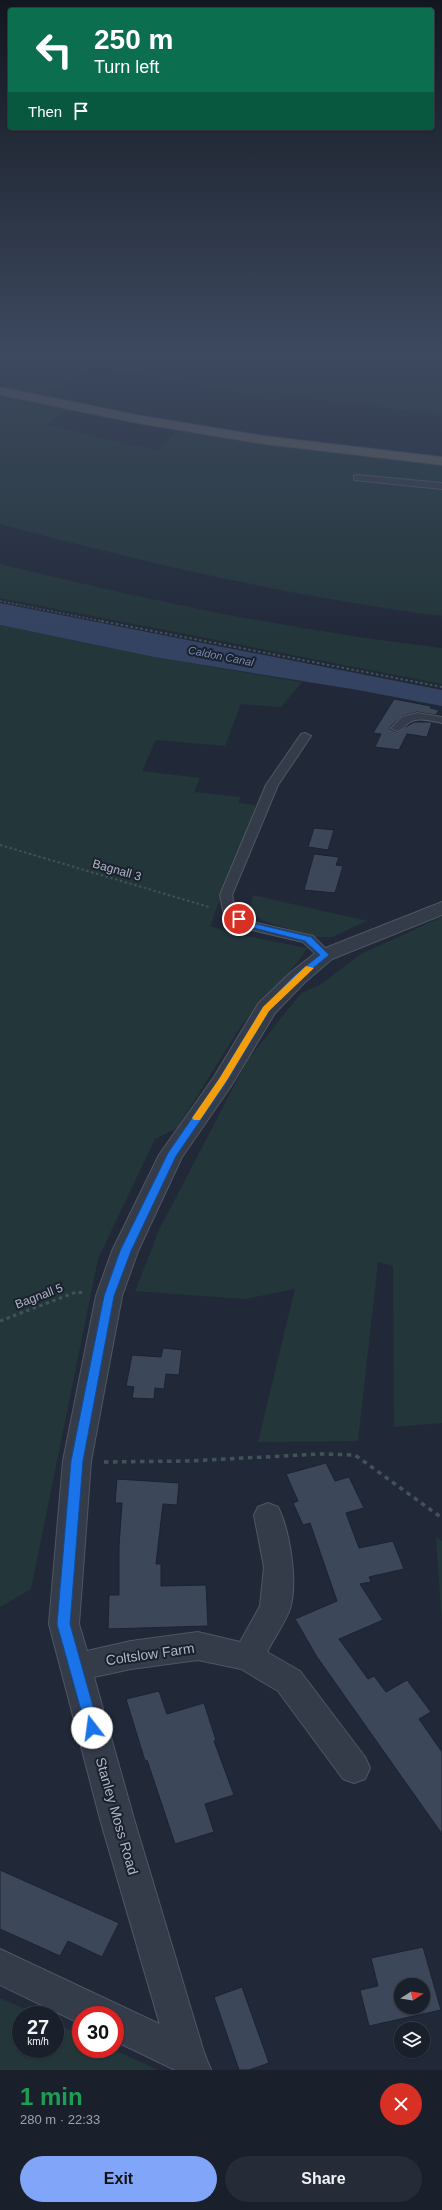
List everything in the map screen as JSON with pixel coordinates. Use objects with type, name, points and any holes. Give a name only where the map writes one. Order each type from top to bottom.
[{"type":"highway","points":[[320,447],[442,461]]},
{"type":"street","name":"Stanley Moss Road","points":[[190,2063],[119,1827],[64,1624],[77,1461],[109,1296],[126,1251],[171,1155],[223,1080],[266,1009],[298,977],[325,955],[442,908]]},
{"type":"street","points":[[248,1657],[275,1608],[279,1567],[268,1515]]},
{"type":"street","name":"Coltslow Farm","points":[[76,1666],[131,1655],[198,1646],[248,1657],[289,1681],[354,1768]]},
{"type":"street","points":[[0,1967],[82,2006]]},
{"type":"street","points":[[124,2027],[190,2063]]},
{"type":"lane","points":[[357,478],[442,486]]},
{"type":"lane","points":[[397,728],[404,720],[415,716],[442,720]]},
{"type":"lane","points":[[304,736],[272,785],[226,895],[229,912],[249,925],[308,939],[325,955]]},
{"type":"path","points":[[0,601],[442,687]]},
{"type":"path","name":"Bagnall 3","points":[[0,846],[229,912]]},
{"type":"path","name":"Bagnall 5","points":[[0,1320],[76,1292],[109,1296]]},
{"type":"path","points":[[77,1461],[187,1461],[322,1454],[355,1455],[442,1518]]},
{"type":"green space","points":[[0,447],[140,447],[160,450],[163,447],[306,447],[442,464],[442,616],[330,599],[220,578],[0,524]]},
{"type":"green space","points":[[0,564],[110,590],[220,613],[331,633],[442,648],[442,684],[0,598]]},
{"type":"green space","points":[[0,625],[154,657],[302,682],[281,707],[241,704],[225,746],[156,740],[142,771],[200,778],[194,792],[240,797],[239,803],[256,805],[210,926],[236,934],[307,948],[300,959],[241,1026],[177,1128],[155,1139],[98,1259],[31,1589],[0,1607]]},
{"type":"green space","points":[[253,895],[367,921],[332,937],[315,937],[261,920],[250,909]]},
{"type":"green space","points":[[442,917],[442,1423],[394,1427],[393,1266],[378,1262],[358,1441],[258,1442],[295,1289],[245,1299],[135,1291],[159,1230],[247,1061],[301,993],[320,985],[361,954]]},
{"type":"green space","points":[[436,1538],[442,1541],[442,1624]]},
{"type":"green space","points":[[0,1998],[18,2006],[12,2006],[12,2058],[64,2058],[64,2027],[72,2031],[72,2058],[124,2058],[124,2054],[158,2070],[0,2070]]},
{"type":"water","name":"Caldon Canal","points":[[0,603],[442,690],[442,706],[358,690],[154,657],[0,625]]},
{"type":"building","points":[[394,699],[431,706],[430,708],[439,710],[436,715],[417,712],[402,716],[390,727],[390,729],[397,732],[414,722],[432,722],[427,737],[407,734],[399,750],[375,747],[381,734],[373,733]]},
{"type":"building","points":[[314,828],[334,830],[328,850],[308,847]]},
{"type":"building","points":[[314,854],[339,857],[336,865],[343,866],[335,893],[304,890]]},
{"type":"building","points":[[163,1348],[182,1350],[179,1375],[166,1374],[164,1389],[155,1388],[154,1399],[132,1398],[134,1387],[126,1386],[132,1355],[161,1357]]},
{"type":"building","points":[[326,1463],[335,1481],[349,1477],[364,1508],[346,1513],[359,1548],[393,1541],[404,1569],[369,1577],[371,1582],[360,1584],[383,1620],[339,1639],[368,1679],[374,1676],[386,1692],[407,1680],[431,1712],[419,1719],[442,1752],[442,1834],[317,1657],[295,1619],[337,1601],[310,1523],[303,1525],[293,1503],[298,1501],[286,1474]]},
{"type":"building","points":[[117,1479],[179,1483],[177,1505],[163,1504],[156,1564],[161,1564],[161,1586],[206,1585],[208,1626],[108,1629],[109,1595],[119,1595],[119,1546],[122,1503],[115,1503]]},
{"type":"building","points":[[159,1691],[167,1714],[204,1703],[216,1740],[214,1741],[234,1795],[205,1804],[214,1832],[175,1844],[147,1760],[145,1761],[126,1699]]},
{"type":"building","points":[[0,1870],[119,1923],[102,1957],[68,1941],[60,1956],[0,1929]]},
{"type":"building","points":[[423,1947],[441,2010],[430,2012],[430,1978],[394,1978],[394,2014],[423,2014],[369,2026],[360,1990],[378,1986],[371,1958]]},
{"type":"building","points":[[242,1987],[269,2063],[249,2070],[239,2070],[214,1997]]},
{"type":"slow traffic","points":[[197,1118],[223,1080],[266,1009],[309,968]]},
{"type":"route","points":[[92,1728],[64,1624],[77,1461],[109,1296],[126,1251],[171,1155],[223,1080],[266,1009],[298,977],[325,955],[308,939],[249,925],[239,919]]}]
